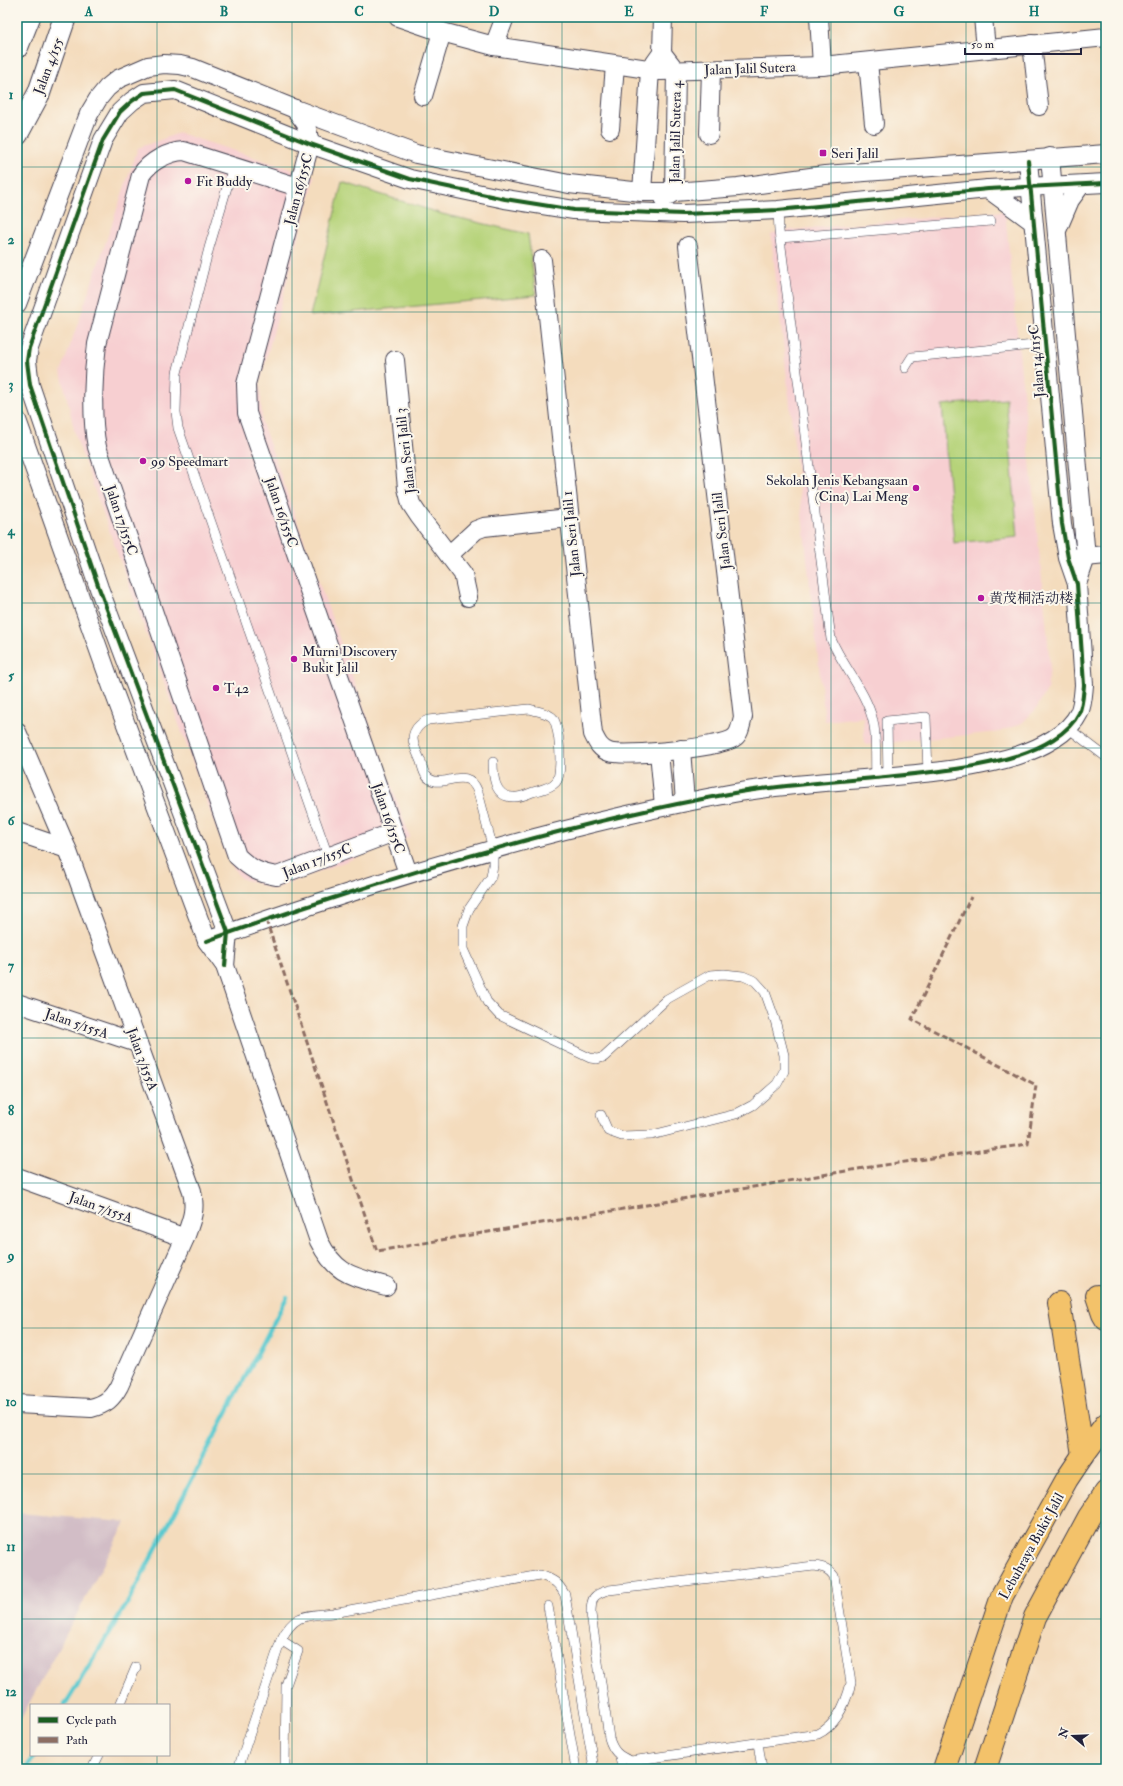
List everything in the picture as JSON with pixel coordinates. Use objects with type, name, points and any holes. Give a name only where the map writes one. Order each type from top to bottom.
[{"type":"highway","points":[[1097,1296],[1103,1314],[1106,1318]]},
{"type":"highway","points":[[1059,1303],[1083,1455]]},
{"type":"highway","name":"Lebuhraya Bukit Jalil","points":[[944,1769],[1002,1596],[1083,1455],[1106,1424]]},
{"type":"highway","points":[[985,1769],[1035,1617],[1089,1518],[1106,1492]]},
{"type":"street","name":"Jalan 4/155","points":[[17,134],[39,93],[66,17]]},
{"type":"street","name":"Jalan Jalil Sutera","points":[[398,17],[442,32],[494,46],[650,70],[676,71],[822,66],[1106,37]]},
{"type":"street","points":[[494,46],[504,17]]},
{"type":"street","points":[[662,53],[663,17]]},
{"type":"street","points":[[819,17],[822,66]]},
{"type":"street","points":[[983,17],[986,49]]},
{"type":"street","points":[[17,47],[24,24]]},
{"type":"street","points":[[423,96],[442,32]]},
{"type":"street","points":[[1032,44],[1039,106]]},
{"type":"street","name":"Jalan Jalil Sutera 4","points":[[642,192],[650,70],[662,53],[676,71],[666,197]]},
{"type":"street","points":[[868,62],[874,124]]},
{"type":"street","points":[[17,304],[89,114],[107,88],[118,79],[148,66],[164,64],[193,68],[295,109],[416,154],[569,184],[642,192],[666,197],[825,175],[1106,154]]},
{"type":"street","points":[[610,129],[614,65]]},
{"type":"street","points":[[709,134],[711,70]]},
{"type":"street","points":[[225,966],[228,932],[99,588],[30,385],[27,361],[29,348],[102,140],[120,112],[132,101],[144,93],[175,90],[310,144],[410,179],[506,199],[574,210],[683,214],[778,210],[988,189],[1106,183]]},
{"type":"street","points":[[295,109],[306,124],[310,144]]},
{"type":"street","points":[[310,144],[340,137],[363,134]]},
{"type":"street","name":"Jalan 16/155C","points":[[310,144],[246,384],[247,413],[408,873]]},
{"type":"street","name":"Jalan 17/155C","points":[[298,187],[184,151],[174,152],[147,166],[141,175],[97,344],[95,360],[94,432],[99,454],[237,856],[249,867],[261,874],[277,876],[394,832]]},
{"type":"street","points":[[207,940],[408,873],[493,849],[664,806],[740,792],[956,770],[1019,755],[1049,742],[1068,728],[1078,715],[1083,702],[1084,685],[1077,584],[1086,557],[1050,157]]},
{"type":"street","name":"Jalan 14/115C","points":[[1028,161],[1062,524],[1068,558],[1077,584]]},
{"type":"street","points":[[1057,231],[1070,200],[1080,185]]},
{"type":"street","points":[[988,189],[1033,222],[1035,236]]},
{"type":"street","points":[[639,213],[666,197]]},
{"type":"street","points":[[666,197],[683,214]]},
{"type":"street","name":"Jalan Seri Jalil","points":[[659,752],[721,744],[732,740],[737,736],[742,717],[688,246]]},
{"type":"street","name":"Jalan Seri Jalil 1","points":[[542,260],[593,734],[598,745],[608,752],[659,752]]},
{"type":"street","name":"Jalan Seri Jalil 3","points":[[395,360],[407,488],[411,504],[463,574],[468,597]]},
{"type":"street","points":[[17,420],[112,687],[207,940],[225,966],[316,1234],[326,1255],[336,1266],[348,1275],[386,1286]]},
{"type":"street","points":[[449,555],[476,530],[484,527],[569,518]]},
{"type":"street","points":[[1068,558],[1106,555]]},
{"type":"street","name":"Jalan 3/155A","points":[[17,732],[67,849],[192,1191],[194,1204],[194,1215],[185,1238],[120,1386],[112,1398],[102,1405],[92,1408],[17,1404]]},
{"type":"street","points":[[680,749],[685,802]]},
{"type":"street","points":[[659,752],[664,806]]},
{"type":"street","points":[[17,832],[67,849]]},
{"type":"street","name":"Jalan 5/155A","points":[[17,1003],[137,1043]]},
{"type":"street","name":"Jalan 7/155A","points":[[17,1177],[185,1238]]},
{"type":"lane","points":[[233,167],[209,248],[177,373],[176,412],[178,428],[328,856]]},
{"type":"lane","points":[[778,210],[780,238],[830,639],[838,655],[866,700],[874,723],[882,777]]},
{"type":"lane","points":[[780,238],[991,221]]},
{"type":"lane","points":[[905,368],[912,357],[1045,344]]},
{"type":"lane","points":[[493,762],[495,785],[499,792],[505,796],[520,796],[548,787],[555,783],[560,769],[557,726],[552,718],[543,712],[529,709],[428,720],[421,723],[413,737],[414,746],[426,775],[431,779],[439,781],[462,777],[475,784],[493,849],[491,876],[469,908],[463,926],[463,950],[487,1002],[499,1015],[590,1058],[597,1059],[604,1057],[667,999],[710,974],[724,974],[743,976],[755,981],[765,992],[776,1020],[784,1055],[784,1071],[777,1084],[753,1105],[736,1114],[652,1135],[622,1136],[608,1131],[601,1115]]},
{"type":"lane","points":[[882,777],[886,720],[926,717],[928,773]]},
{"type":"lane","points":[[1068,728],[1106,757]]},
{"type":"lane","points":[[814,1566],[830,1570],[834,1576],[851,1683],[848,1694],[835,1722],[827,1730],[818,1734],[631,1761],[620,1757],[612,1749],[609,1738],[591,1614],[591,1604],[594,1597],[600,1592],[609,1590],[814,1566]]},
{"type":"lane","points":[[238,1769],[281,1640],[293,1622],[302,1617],[540,1575],[560,1584],[565,1595],[594,1769]]},
{"type":"lane","points":[[548,1606],[576,1769]]},
{"type":"lane","points":[[281,1640],[298,1651],[286,1685],[285,1769]]},
{"type":"lane","points":[[120,1704],[136,1667]]},
{"type":"lane","points":[[758,1743],[762,1769]]},
{"type":"lane","points":[[92,1769],[98,1756]]},
{"type":"lane","points":[[620,1757],[622,1769]]},
{"type":"shaded area","points":[[179,133],[315,177],[260,382],[262,423],[410,837],[273,889],[240,878],[227,858],[76,438],[61,372],[138,148]]},
{"type":"shaded area","name":"Sekolah Jenis Kebangsaan (Cina) Lai Meng","points":[[1005,211],[1047,630],[1050,667],[1047,690],[1036,709],[1022,723],[999,732],[865,745],[863,717],[825,721],[771,235],[779,231]]},
{"type":"shaded area","points":[[17,1513],[126,1522],[17,1726]]},
{"type":"green space","points":[[342,182],[442,214],[528,234],[536,295],[310,316]]},
{"type":"green space","points":[[1006,399],[1018,537],[954,543],[942,405]]},
{"type":"waterway","points":[[66,1704],[128,1602],[287,1297]]},
{"type":"waterway","points":[[26,1769],[34,1756]]},
{"type":"marked path","points":[[266,920],[377,1251],[864,1168],[1028,1144],[1036,1085],[912,1019],[971,897]]},
{"type":"cycle path","points":[[225,966],[228,932],[99,588],[30,385],[27,361],[29,348],[103,140],[120,112],[132,101],[144,93],[175,90],[310,144],[410,179],[505,199],[574,210],[683,214],[778,210],[988,189],[1106,183]]},
{"type":"cycle path","points":[[207,941],[297,910],[428,868],[579,826],[682,803],[751,790],[965,768],[1019,755],[1045,744],[1061,734],[1074,721],[1079,713],[1083,699],[1084,685],[1077,584],[1068,558],[1062,524],[1028,161]]},
{"type":"place","name":"Seri Jalil","points":[[823,153]]},
{"type":"place","name":"Fit Buddy","points":[[188,181]]},
{"type":"place","name":"99 Speedmart","points":[[143,461]]},
{"type":"place","name":"Sekolah Jenis Kebangsaan (Cina) Lai Meng","points":[[916,488]]},
{"type":"place","name":"黄茂桐活动楼","points":[[981,598]]},
{"type":"place","name":"Murni Discovery Bukit Jalil","points":[[294,659]]},
{"type":"place","name":"T42","points":[[216,688]]}]
